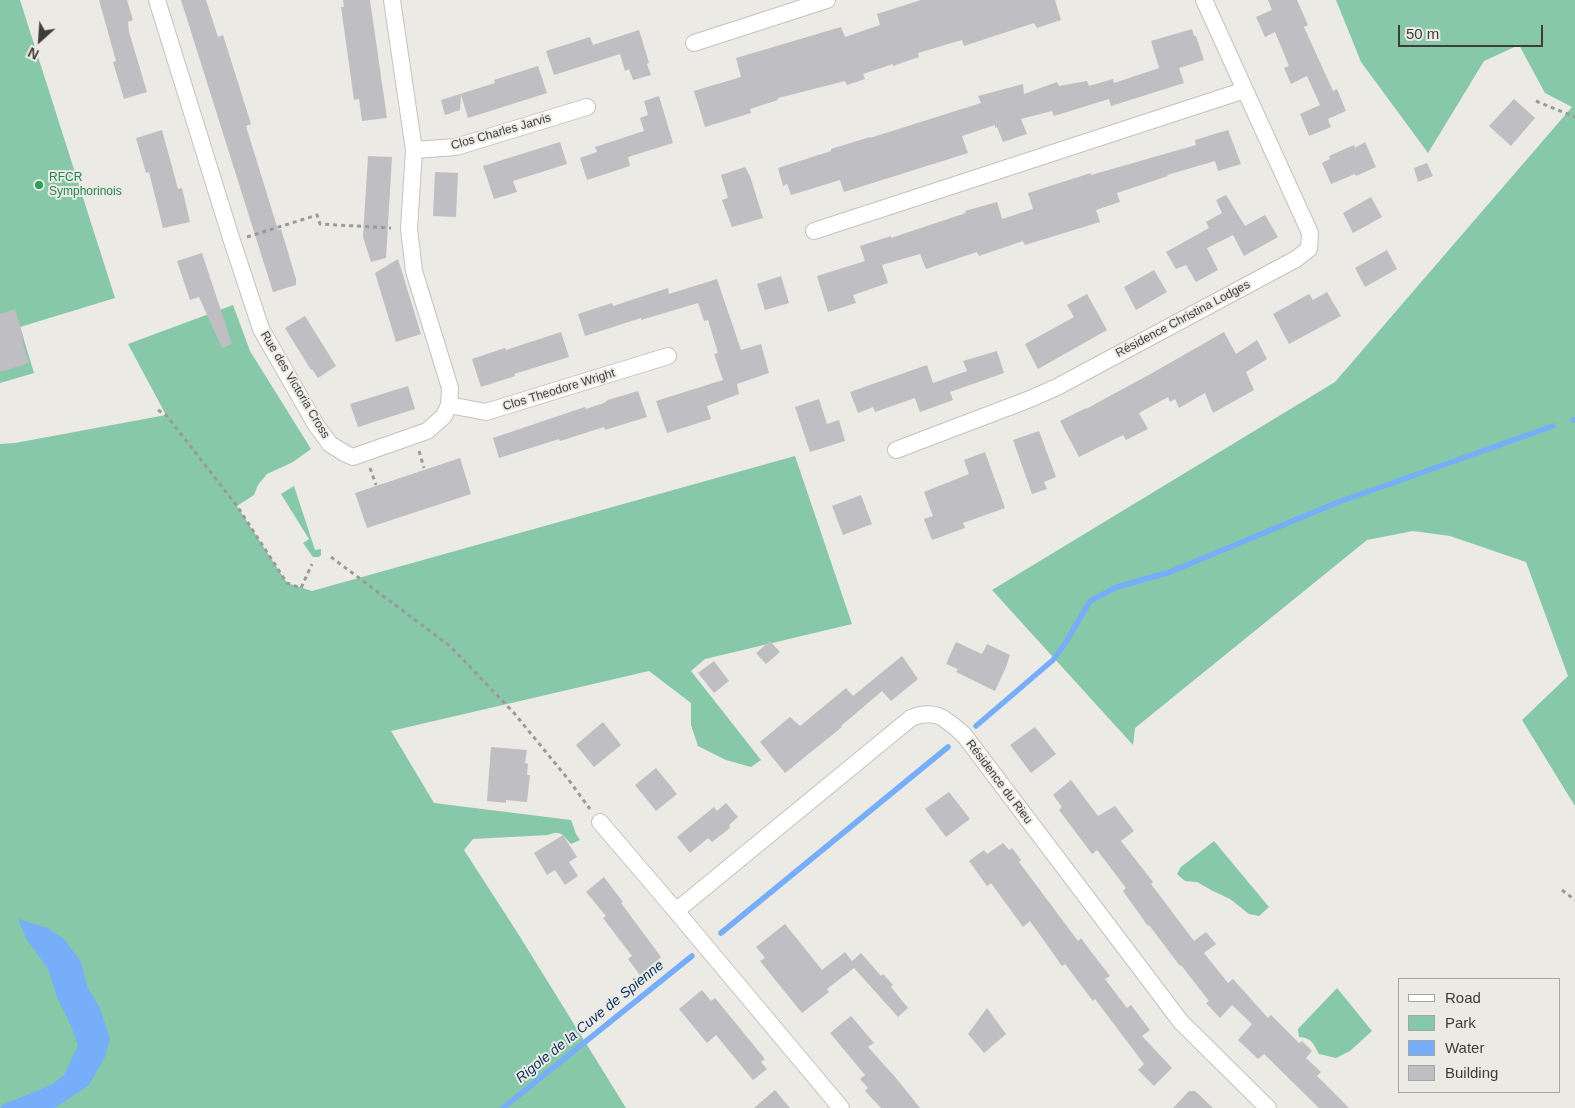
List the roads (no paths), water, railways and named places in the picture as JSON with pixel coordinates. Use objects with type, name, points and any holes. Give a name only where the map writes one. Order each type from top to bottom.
[{"type":"street","name":"Rue des Victoria Cross","points":[[158,0],[261,329],[316,425],[330,444],[354,457],[427,431],[444,416],[449,405]]},
{"type":"street","points":[[392,0],[414,150],[410,229],[414,271],[450,388],[449,405]]},
{"type":"street","points":[[694,43],[827,0]]},
{"type":"street","name":"Résidence Christina Lodges","points":[[896,450],[1057,387],[1296,259],[1308,249],[1310,233],[1204,0]]},
{"type":"street","points":[[814,231],[1245,90]]},
{"type":"street","name":"Clos Charles Jarvis","points":[[414,150],[456,147],[587,107]]},
{"type":"street","name":"Clos Theodore Wright","points":[[449,405],[486,412],[668,356]]},
{"type":"street","name":"Résidence du Rieu","points":[[676,911],[911,718],[922,714],[942,717],[964,735],[1181,1022],[1268,1108]]},
{"type":"street","points":[[600,822],[841,1108]]},
{"type":"water","points":[[18,919],[48,928],[64,939],[81,962],[87,986],[100,1008],[110,1039],[105,1057],[89,1085],[55,1108],[0,1108],[2,1105],[51,1085],[64,1075],[78,1045],[57,997],[48,969],[27,940]]},
{"type":"waterway","points":[[976,726],[1053,660],[1090,601],[1117,587],[1170,572],[1336,503],[1553,426]]},
{"type":"waterway","points":[[721,933],[948,747]]},
{"type":"waterway","name":"Rigole de la Cuve de Spienne","points":[[503,1108],[692,956]]},
{"type":"place","name":"RFCR Symphorinois","points":[[39,185]]}]
